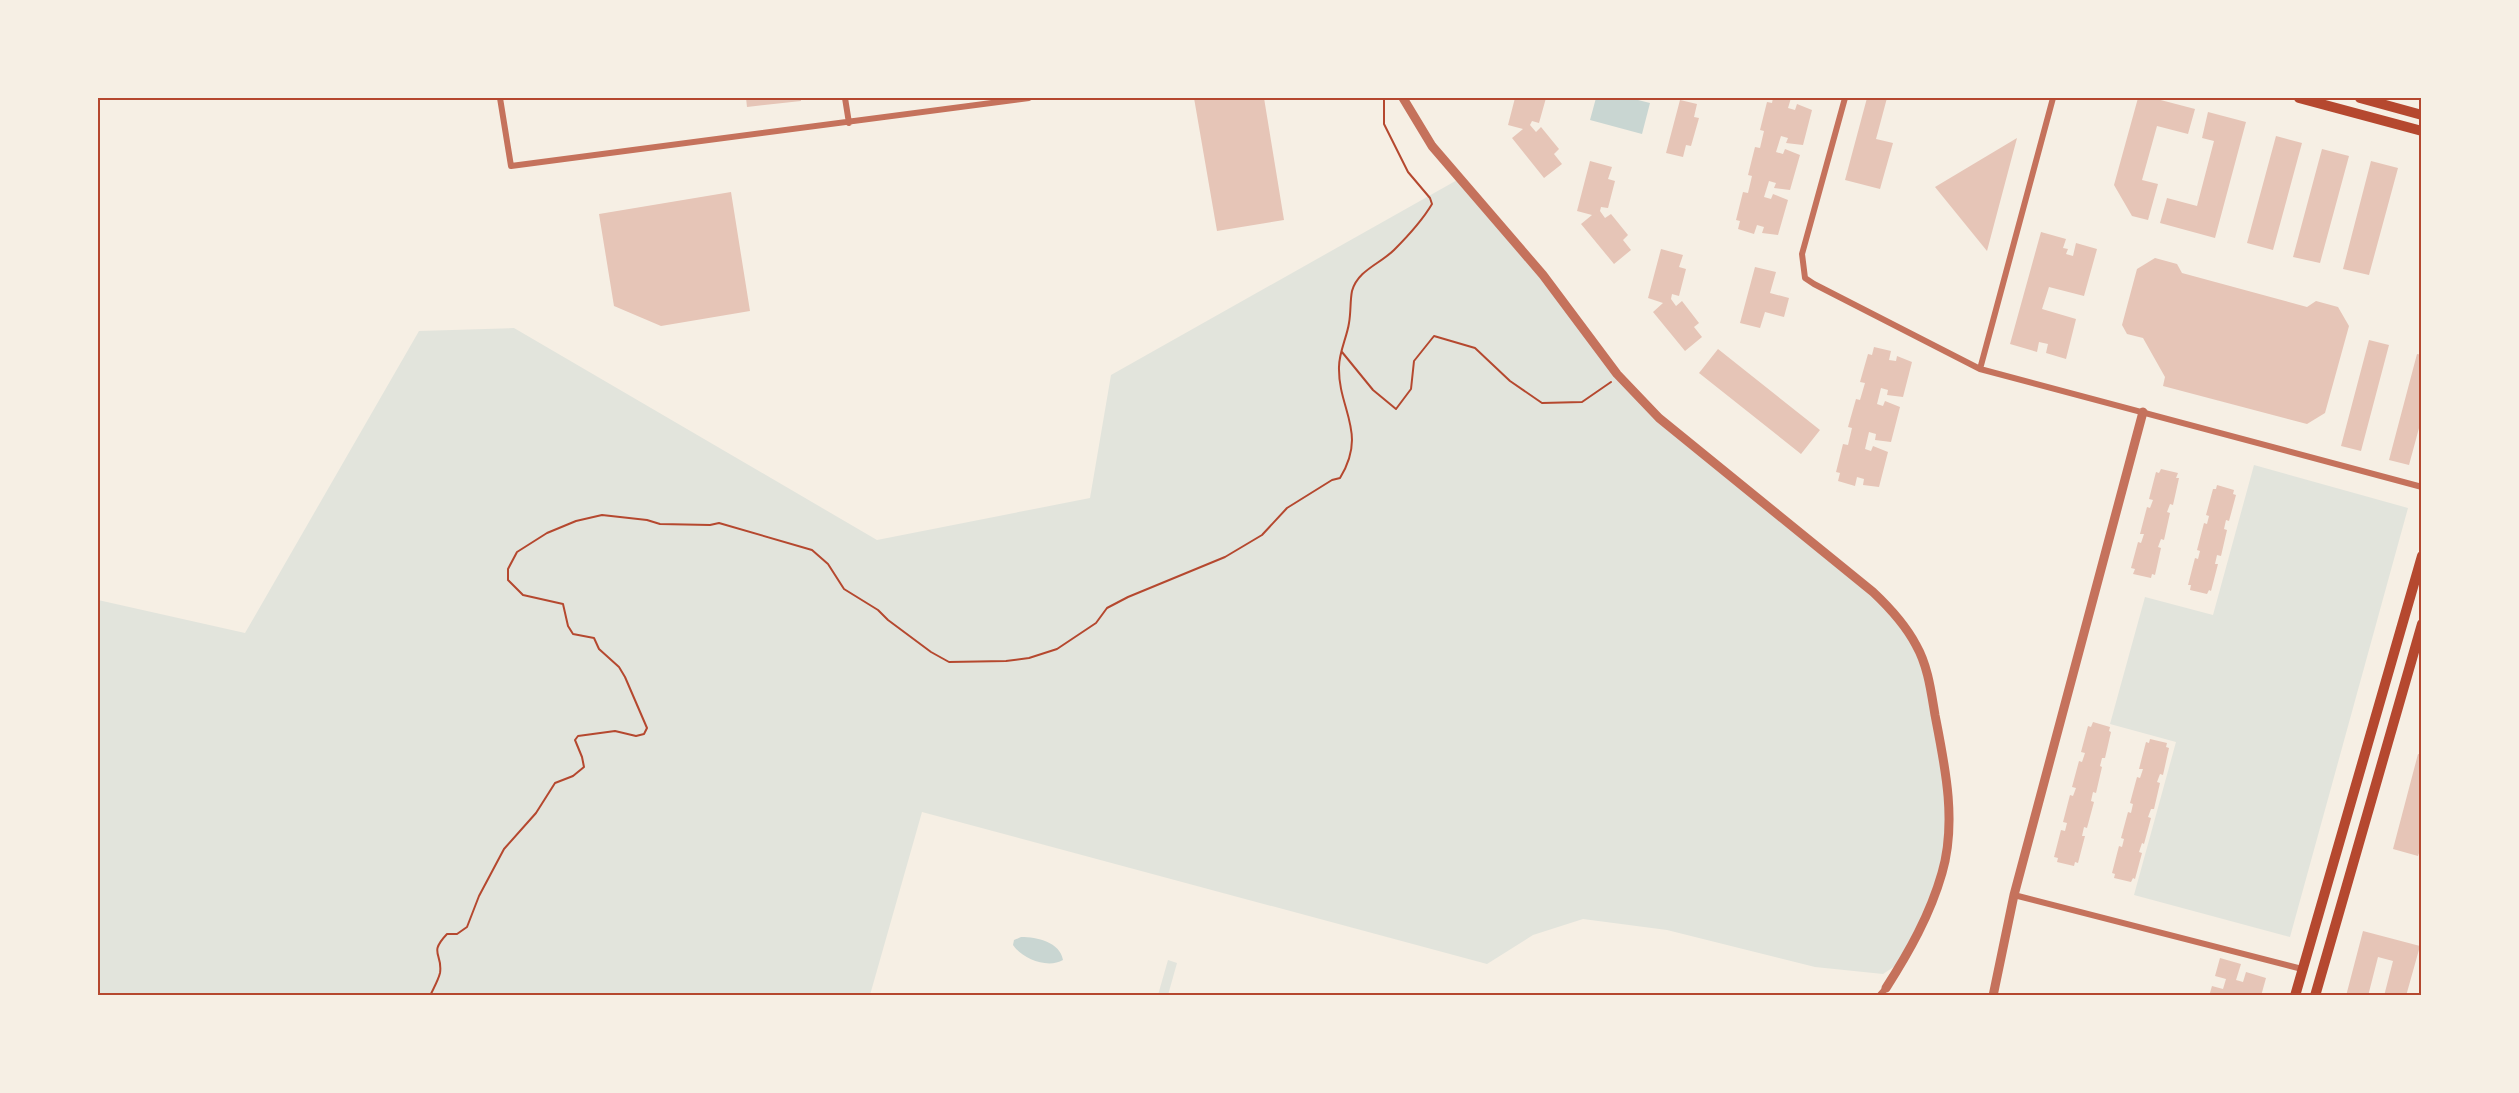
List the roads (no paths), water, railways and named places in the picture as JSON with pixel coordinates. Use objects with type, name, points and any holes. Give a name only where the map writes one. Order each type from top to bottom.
[{"type":"main road","points":[[2299,98],[2421,131]]},
{"type":"main road","points":[[2360,98],[2421,115]]},
{"type":"main road","points":[[2295,996],[2421,556]]},
{"type":"main road","points":[[2314,996],[2421,624]]},
{"type":"street","points":[[500,98],[511,166],[1029,98]]},
{"type":"street","points":[[845,98],[849,123]]},
{"type":"street","points":[[1403,98],[1432,146],[1543,275],[1617,374],[1659,418],[1873,592],[1895,613],[1916,644],[1923,660],[1944,761],[1949,811],[1946,853],[1936,891],[1918,935],[1883,992]]},
{"type":"street","points":[[1845,98],[1802,254],[1805,278],[1980,369],[2421,487]]},
{"type":"street","points":[[1980,369],[2053,98]]},
{"type":"street","points":[[1993,996],[2014,895],[2143,412]]},
{"type":"street","points":[[2014,895],[2302,969]]}]
